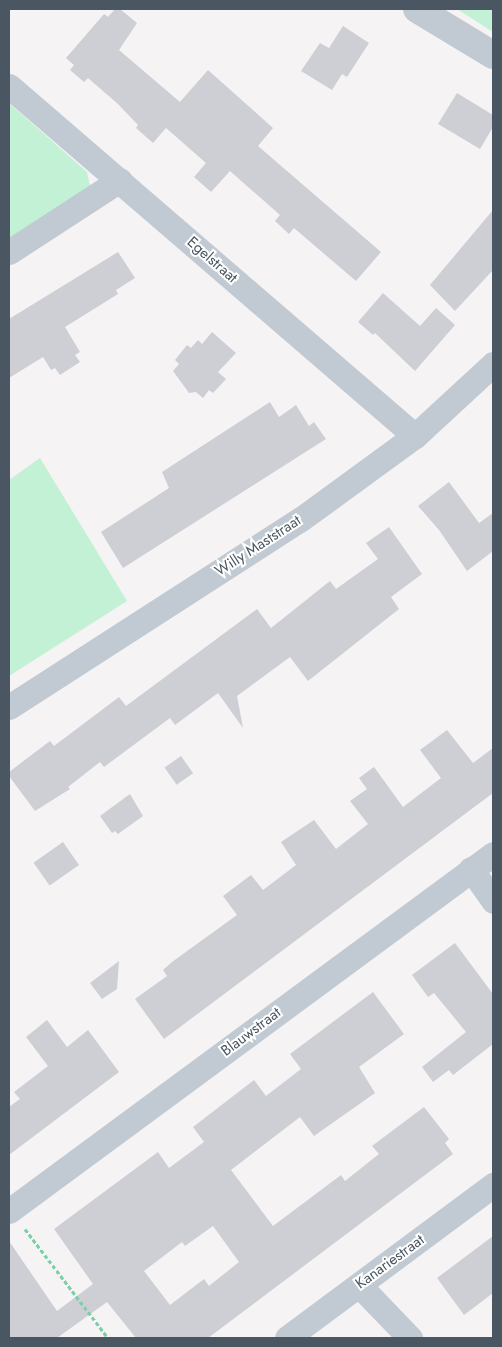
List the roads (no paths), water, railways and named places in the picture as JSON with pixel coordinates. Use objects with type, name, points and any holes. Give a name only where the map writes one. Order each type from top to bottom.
[{"type":"street","points":[[417,9],[493,55]]},
{"type":"street","name":"Egelstraat","points":[[9,86],[415,436]]},
{"type":"street","points":[[9,252],[120,180]]},
{"type":"street","name":"Willy Maststraat","points":[[9,707],[301,519],[415,436],[493,364]]},
{"type":"street","name":"Blauwstraat","points":[[10,1210],[493,854]]},
{"type":"street","points":[[471,869],[493,900]]},
{"type":"street","name":"Kanariestraat","points":[[287,1338],[493,1185]]},
{"type":"street","points":[[359,1284],[410,1338]]}]
